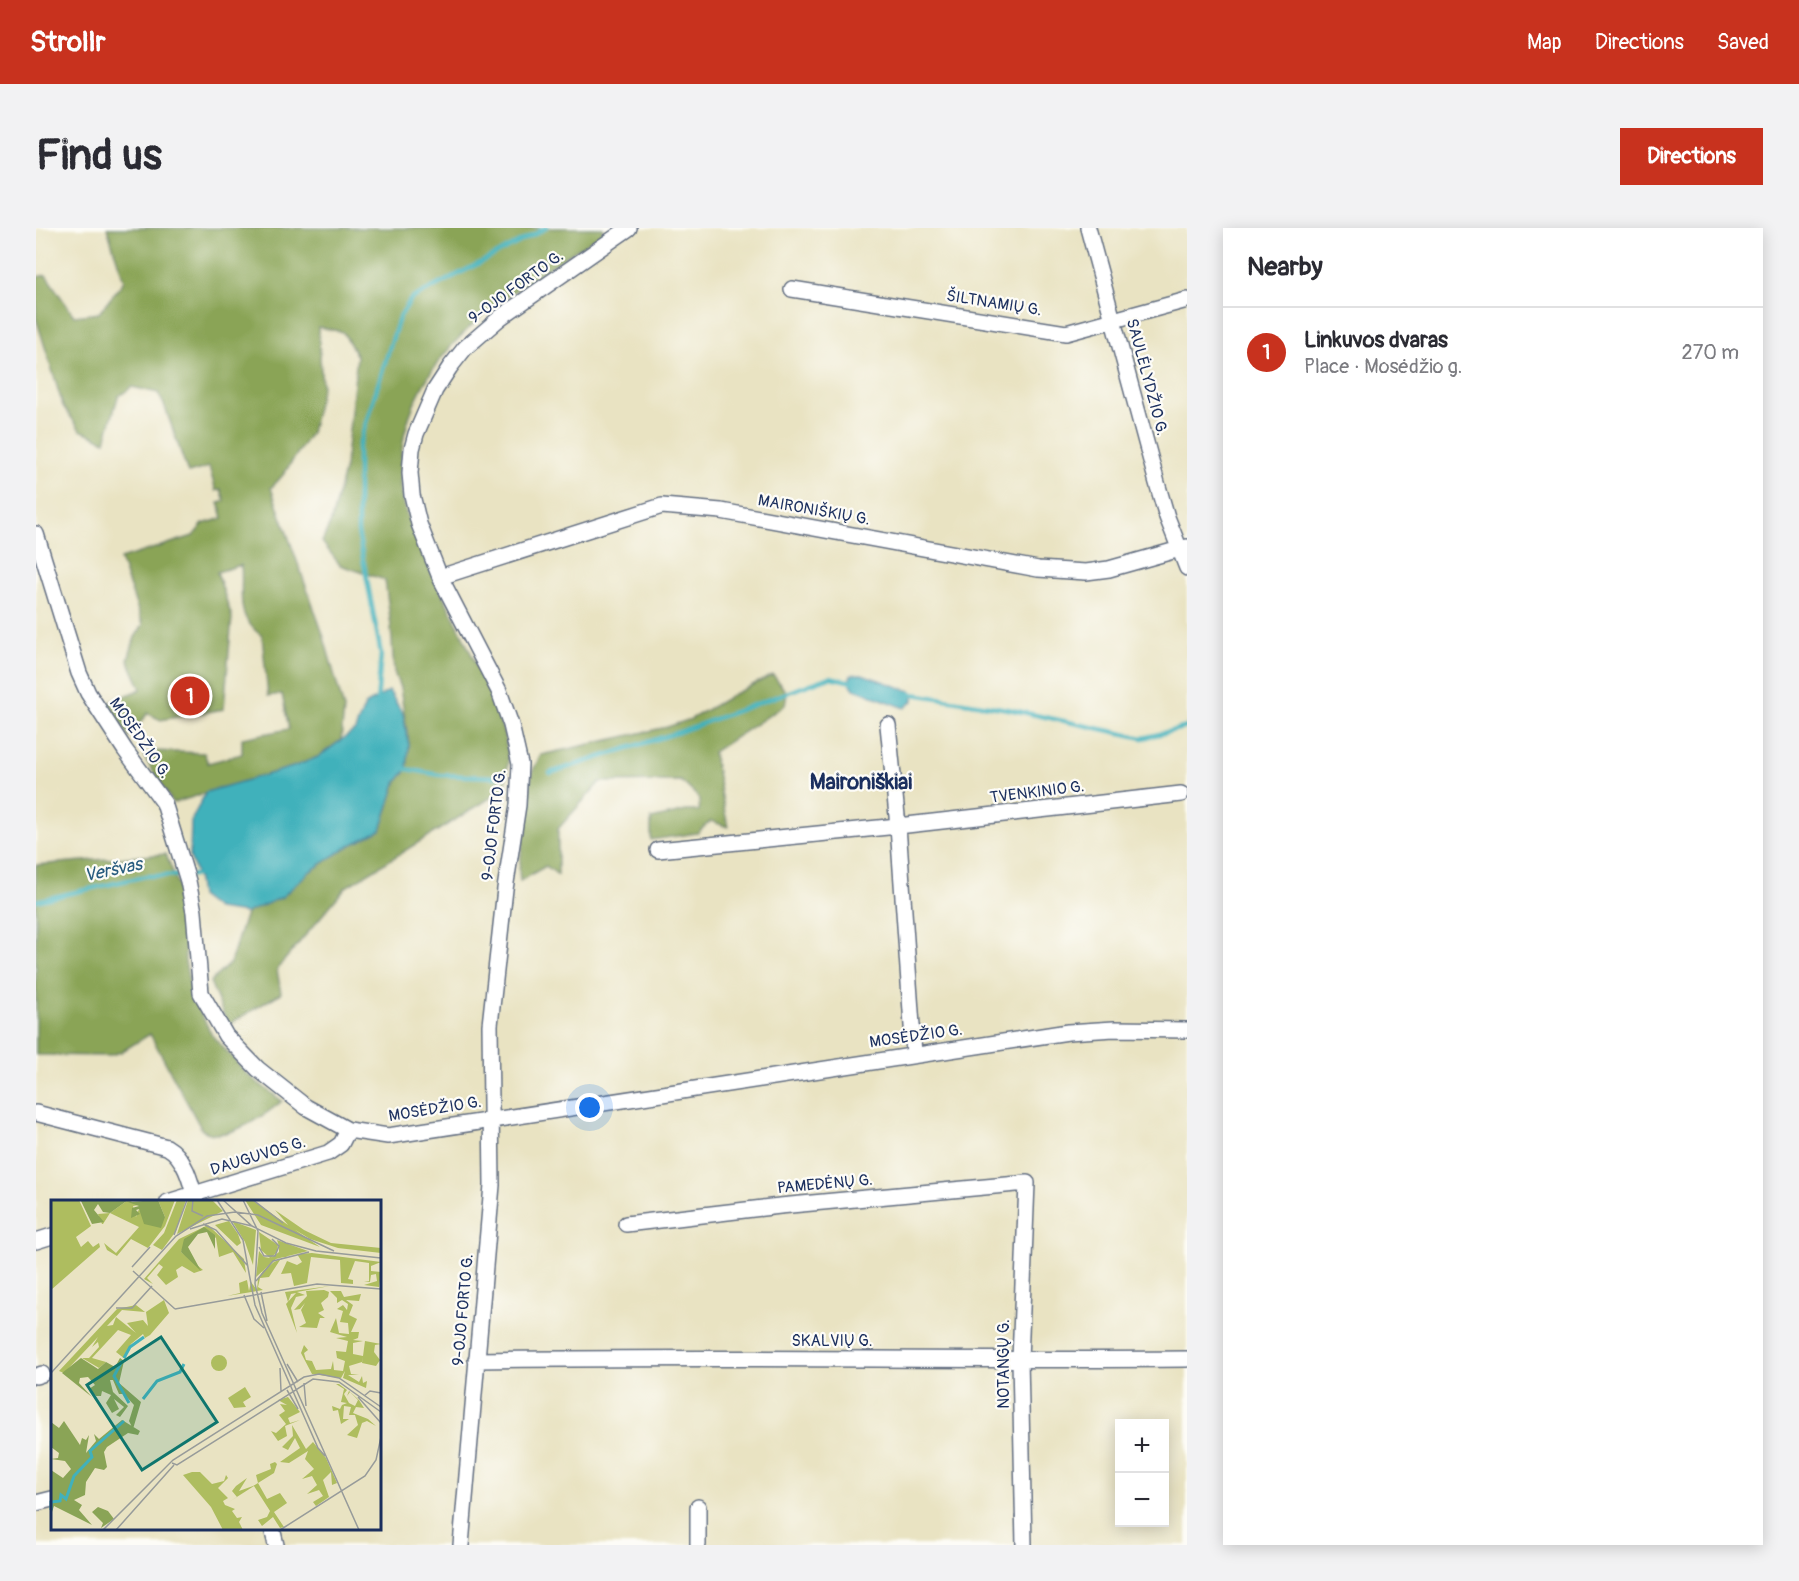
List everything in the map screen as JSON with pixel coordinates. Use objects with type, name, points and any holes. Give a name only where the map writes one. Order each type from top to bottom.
[{"type":"street","name":"9-OJO FORTO G.","points":[[461,1545],[492,1185],[490,1025],[505,889],[518,805],[520,764],[511,725],[499,691],[440,577],[419,524],[412,495],[410,473],[416,434],[435,390],[450,367],[481,333],[501,317],[630,228]]},
{"type":"street","name":"SAULĖLYDŽIO G.","points":[[1088,228],[1157,483],[1183,548],[1187,568]]},
{"type":"street","name":"ŠILTNAMIŲ G.","points":[[792,290],[1066,333],[1187,300]]},
{"type":"street","name":"MAIRONIŠKIŲ G.","points":[[440,577],[662,506],[721,511],[1038,569],[1066,572],[1109,569],[1183,548]]},
{"type":"street","name":"MOSĖDŽIO G.","points":[[36,534],[79,673],[88,693],[125,750],[164,802],[188,881],[194,912],[201,993],[226,1036],[258,1069],[306,1107],[348,1130],[388,1136],[491,1118],[1068,1032],[1114,1029],[1187,1030]]},
{"type":"street","points":[[888,725],[898,826],[914,1054]]},
{"type":"street","name":"TVENKINIO G.","points":[[658,850],[1181,794]]},
{"type":"street","points":[[36,1113],[175,1151],[181,1158],[195,1198]]},
{"type":"street","name":"DAUGUVOS G.","points":[[195,1198],[328,1154],[341,1144],[348,1130]]},
{"type":"street","name":"PAMEDĖNŲ G.","points":[[626,1224],[780,1206],[1027,1183]]},
{"type":"street","name":"NOTANGŲ G.","points":[[1024,1545],[1020,1360],[1027,1183]]},
{"type":"street","points":[[36,1241],[51,1236]]},
{"type":"street","name":"SKALVIŲ G.","points":[[476,1360],[1187,1359]]},
{"type":"street","points":[[36,1503],[51,1499]]},
{"type":"street","points":[[698,1507],[698,1545]]},
{"type":"street","points":[[272,1530],[276,1545]]},
{"type":"green space","points":[[107,228],[603,228],[603,233],[507,296],[477,320],[451,347],[428,376],[412,410],[402,448],[400,485],[410,524],[492,700],[503,731],[508,758],[505,789],[346,887],[277,969],[281,993],[228,1025],[210,982],[230,963],[246,913],[281,897],[309,872],[349,846],[381,830],[396,783],[407,769],[409,744],[400,688],[394,672],[385,580],[340,565],[322,542],[331,521],[345,467],[357,356],[343,332],[318,327],[322,386],[311,433],[283,475],[271,488],[323,634],[344,709],[341,740],[318,757],[293,767],[173,803],[144,757],[153,751],[204,753],[208,763],[242,754],[242,738],[289,729],[282,694],[268,696],[262,636],[253,628],[243,612],[241,565],[217,572],[232,617],[224,709],[160,720],[148,713],[129,737],[108,703],[141,689],[128,660],[135,637],[143,625],[120,559],[193,536],[203,524],[223,518],[219,503],[225,501],[221,489],[216,491],[209,467],[188,473],[158,393],[132,387],[118,397],[105,441],[80,430],[63,406],[36,318],[36,277],[46,275],[74,316],[99,313],[124,281]]},
{"type":"green space","points":[[773,675],[787,693],[785,705],[713,752],[728,827],[711,821],[697,833],[651,840],[651,819],[686,811],[699,811],[700,799],[681,781],[600,782],[558,829],[558,875],[546,866],[520,881],[519,870],[532,772],[541,755],[667,727],[691,719]]},
{"type":"green space","points":[[166,854],[184,901],[185,961],[192,996],[212,1035],[249,1076],[282,1101],[251,1123],[223,1133],[212,1134],[202,1130],[150,1034],[121,1052],[107,1056],[36,1055],[36,865]]},
{"type":"water","points":[[862,674],[910,691],[913,694],[913,701],[905,708],[854,689],[849,681],[851,675]]},
{"type":"water","points":[[389,691],[403,714],[409,745],[407,769],[396,783],[381,830],[349,846],[309,872],[282,897],[246,913],[217,909],[200,896],[197,875],[190,857],[191,821],[206,792],[293,767],[318,757],[355,730],[365,705]]},
{"type":"waterway","points":[[377,703],[381,654],[358,532],[358,448],[399,318],[411,299],[546,228]]},
{"type":"waterway","points":[[550,773],[679,732],[830,677],[852,682]]},
{"type":"waterway","points":[[907,693],[1008,709],[1143,738],[1187,727]]},
{"type":"waterway","points":[[401,768],[440,775],[497,777]]},
{"type":"waterway","name":"Veršvas","points":[[36,901],[146,876],[201,873]]},
{"type":"place","name":"Linkuvos dvaras","points":[[190,696]]},
{"type":"district","name":"Maironiškiai","points":[[861,782]]}]
